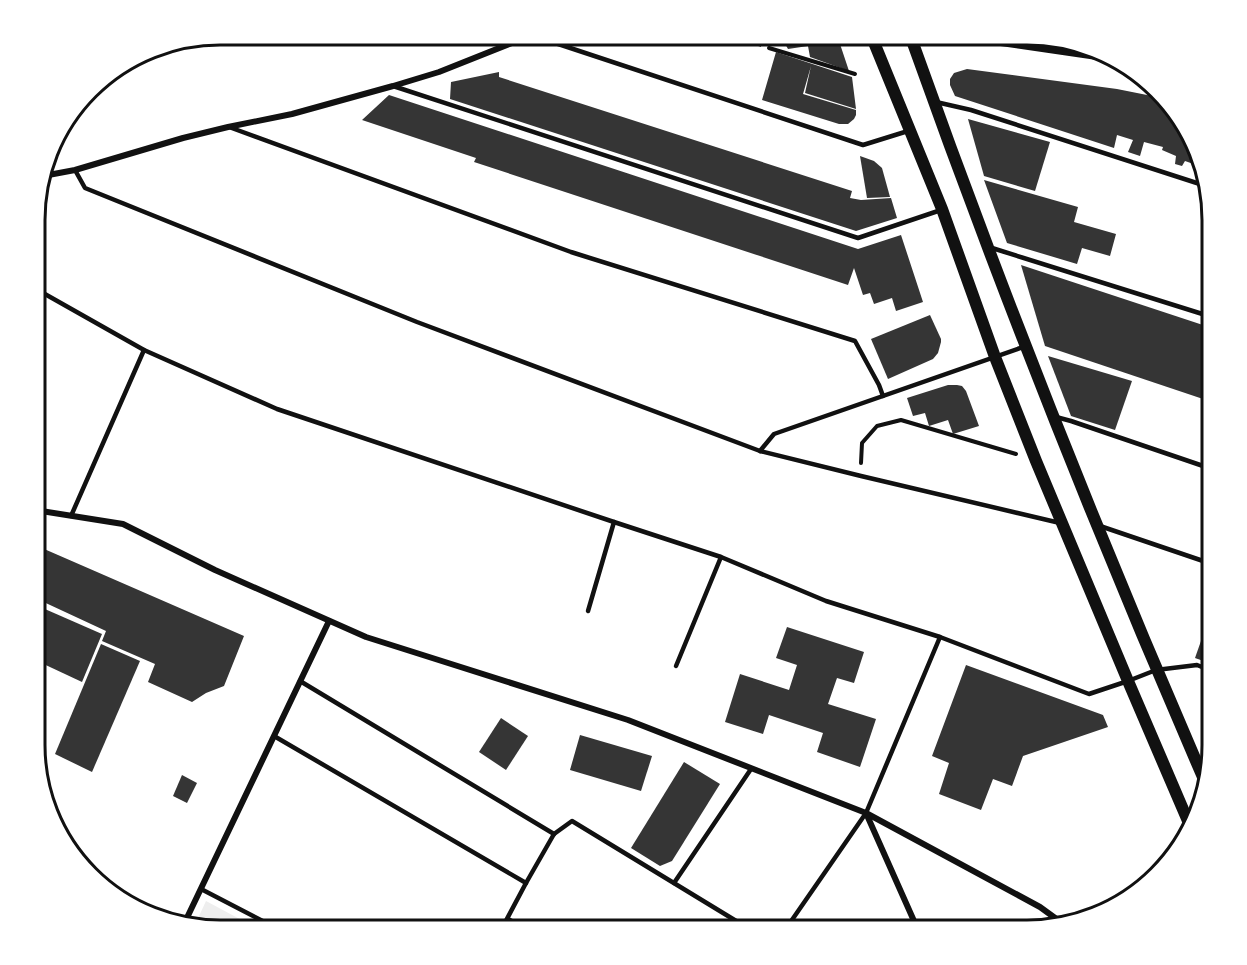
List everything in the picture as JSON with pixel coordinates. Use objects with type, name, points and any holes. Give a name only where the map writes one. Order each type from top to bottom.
[{"type":"main road","points":[[876,45],[942,209],[995,357],[1036,461],[1186,817]]},
{"type":"main road","points":[[914,45],[1053,417],[1156,670],[1200,771]]},
{"type":"street","points":[[51,174],[75,170],[183,138],[292,114],[393,86],[439,72],[506,45]]},
{"type":"street","points":[[1028,45],[1074,52]]},
{"type":"street","points":[[45,512],[123,524],[215,570],[366,637],[628,720],[867,813],[1040,906],[1055,918]]},
{"type":"street","points":[[187,917],[329,621]]},
{"type":"street","points":[[867,813],[914,920]]},
{"type":"lane","points":[[561,45],[863,145],[910,130]]},
{"type":"lane","points":[[393,86],[858,238],[942,209]]},
{"type":"lane","points":[[934,102],[971,110],[1198,184]]},
{"type":"lane","points":[[228,127],[571,252],[855,341],[883,396]]},
{"type":"lane","points":[[75,170],[85,188],[417,322],[760,451],[1062,524]]},
{"type":"lane","points":[[988,247],[1202,314]]},
{"type":"lane","points":[[45,294],[144,350],[278,409],[720,557],[826,601],[940,637],[1089,694],[1156,670],[1197,665],[1202,667]]},
{"type":"lane","points":[[760,451],[774,434],[1026,346]]},
{"type":"lane","points":[[71,516],[144,350]]},
{"type":"lane","points":[[1053,417],[1071,421],[1202,467]]},
{"type":"lane","points":[[588,611],[614,522]]},
{"type":"lane","points":[[1098,525],[1202,561]]},
{"type":"lane","points":[[676,666],[720,557]]},
{"type":"lane","points":[[792,920],[867,813],[940,637]]},
{"type":"lane","points":[[300,681],[554,834]]},
{"type":"lane","points":[[274,736],[526,883]]},
{"type":"lane","points":[[674,883],[751,769]]},
{"type":"lane","points":[[508,919],[554,834],[572,820],[735,920]]},
{"type":"lane","points":[[201,889],[261,920]]},
{"type":"path","points":[[769,48],[855,74]]},
{"type":"path","points":[[861,476],[862,442],[878,426],[901,420],[1036,461]]},
{"type":"shaded area","points":[[206,901],[241,920],[209,920],[198,919]]},
{"type":"building","points":[[786,45],[840,45],[849,71],[810,57],[808,46],[788,49]]},
{"type":"building","points":[[776,52],[852,77],[856,109],[805,93],[811,66],[803,94],[856,110],[854,119],[848,124],[839,124],[762,100]]},
{"type":"building","points":[[967,69],[1117,89],[1151,96],[1179,132],[1193,164],[1185,161],[1182,166],[1175,164],[1176,156],[1162,150],[1163,147],[1144,142],[1140,156],[1128,152],[1133,140],[1117,135],[1114,148],[955,96],[950,85],[950,79],[954,73]]},
{"type":"building","points":[[499,72],[499,77],[852,191],[850,198],[861,200],[891,198],[897,218],[856,231],[450,99],[451,82]]},
{"type":"building","points":[[389,95],[858,249],[901,235],[923,302],[896,311],[892,298],[874,304],[870,293],[863,295],[854,268],[848,285],[474,162],[476,158],[362,120]]},
{"type":"building","points":[[968,119],[1050,142],[1035,191],[984,176]]},
{"type":"building","points":[[860,156],[874,161],[882,168],[890,197],[867,198]]},
{"type":"building","points":[[984,180],[1078,207],[1074,222],[1116,234],[1110,256],[1082,248],[1077,264],[1007,243]]},
{"type":"building","points":[[1021,265],[1202,325],[1202,399],[1045,346]]},
{"type":"building","points":[[930,315],[941,339],[938,353],[933,359],[888,379],[871,339]]},
{"type":"building","points":[[1048,356],[1132,381],[1115,430],[1071,416]]},
{"type":"building","points":[[948,385],[962,386],[966,391],[979,426],[953,434],[948,420],[929,426],[925,413],[913,416],[907,398]]},
{"type":"building","points":[[45,549],[244,636],[224,686],[192,702],[148,682],[155,664],[102,641],[106,631],[45,603]]},
{"type":"building","points":[[45,609],[102,634],[82,682],[45,665]]},
{"type":"building","points":[[787,627],[864,652],[854,683],[837,678],[828,704],[876,719],[860,767],[817,752],[823,733],[769,715],[763,734],[725,722],[740,674],[789,690],[797,665],[776,658]]},
{"type":"building","points":[[1202,638],[1202,660],[1195,658]]},
{"type":"building","points":[[101,644],[140,661],[92,772],[55,754]]},
{"type":"building","points":[[966,665],[1103,715],[1108,727],[1023,756],[1012,786],[993,779],[981,810],[939,794],[949,763],[932,756]]},
{"type":"building","points":[[501,718],[528,736],[506,770],[479,752]]},
{"type":"building","points":[[580,735],[652,756],[641,791],[570,770]]},
{"type":"building","points":[[684,762],[720,784],[672,861],[660,866],[631,848]]},
{"type":"building","points":[[182,775],[197,783],[187,803],[173,796]]}]
